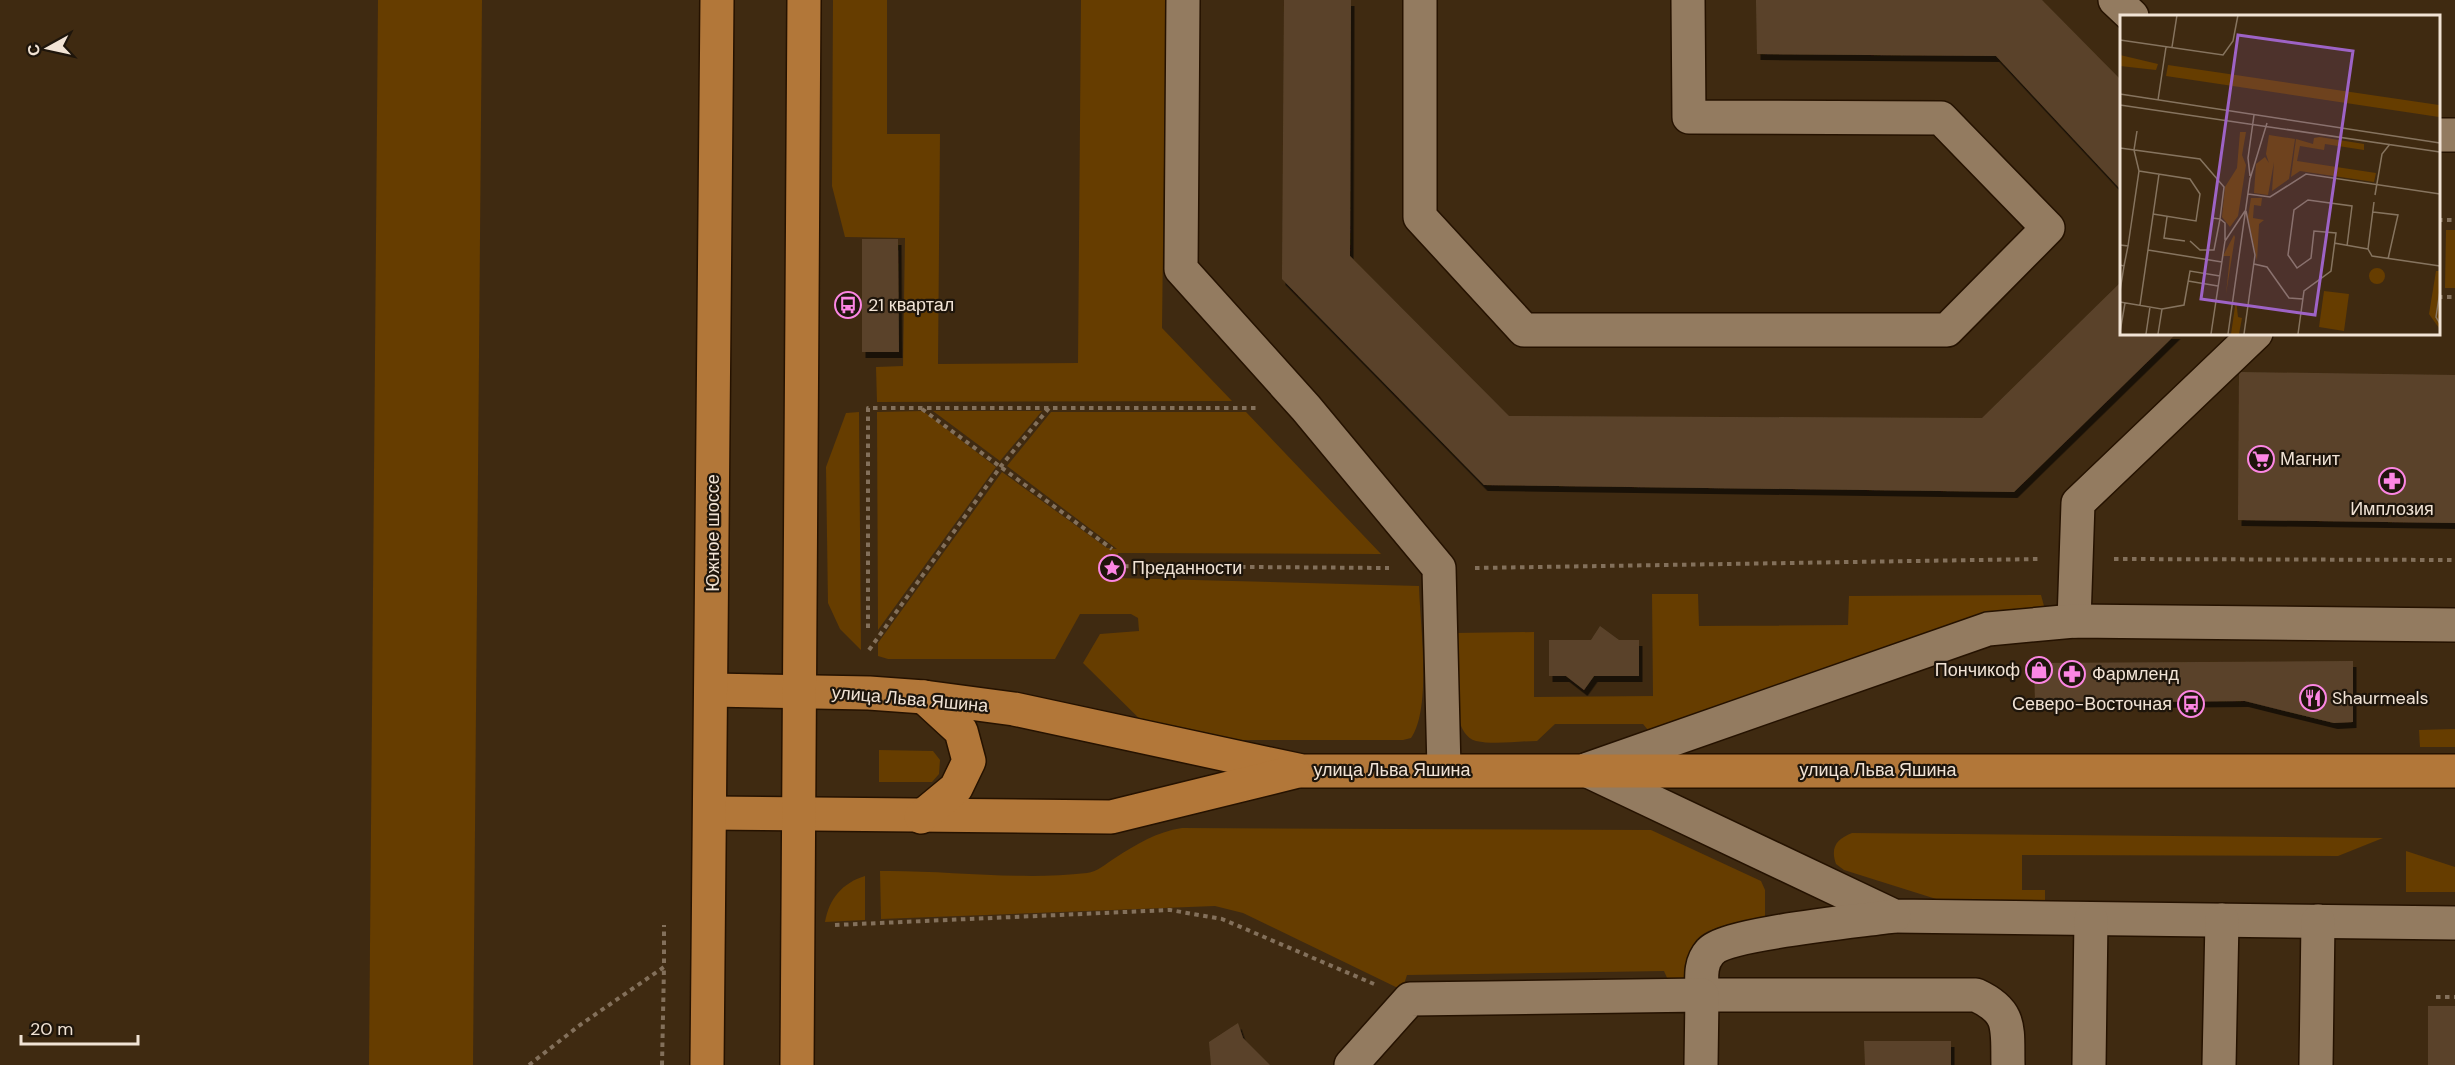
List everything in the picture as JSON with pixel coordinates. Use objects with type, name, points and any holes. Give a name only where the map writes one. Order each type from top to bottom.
[{"type":"main road","name":"Южное шоссе","points":[[707,1065],[717,0]]},
{"type":"main road","points":[[797,1065],[804,0]]},
{"type":"main road","name":"улица Льва Яшина","points":[[711,690],[800,690],[924,697],[1014,709],[1302,771]]},
{"type":"main road","points":[[921,817],[956,788],[969,761],[961,731],[924,697]]},
{"type":"main road","name":"улица Льва Яшина","points":[[710,813],[921,817],[1111,817],[1302,771],[1444,769],[2455,771]]},
{"type":"street","points":[[1183,0],[1181,269],[1306,408],[1438,568],[1444,769]]},
{"type":"street","points":[[1420,0],[1420,217],[1524,330],[1947,330],[2048,228],[1941,118],[1689,117],[1688,0]]},
{"type":"street","points":[[2115,0],[2131,15]]},
{"type":"street","points":[[2074,621],[2078,503],[2255,334]]},
{"type":"street","points":[[1586,770],[1988,629],[2074,621],[2455,625]]},
{"type":"street","points":[[1586,770],[1894,916]]},
{"type":"street","points":[[1701,1065],[1702,965],[1711,950],[1736,939],[1894,916],[2455,923]]},
{"type":"street","points":[[2090,1065],[2091,919]]},
{"type":"street","points":[[2219,1065],[2222,920]]},
{"type":"street","points":[[2316,1065],[2318,921]]},
{"type":"street","points":[[1351,1065],[1410,999],[1702,995],[1976,995],[1995,1004],[2007,1023],[2008,1065]]},
{"type":"path","points":[[2440,219],[2455,220]]},
{"type":"path","points":[[868,628],[868,408],[1306,408]]},
{"type":"path","points":[[920,408],[1112,549]]},
{"type":"path","points":[[868,650],[1001,466],[1049,408]]},
{"type":"path","points":[[1106,566],[1438,568],[2076,559],[2455,560]]},
{"type":"path","points":[[798,926],[1170,910],[1222,919],[1410,999]]},
{"type":"path","points":[[662,1065],[664,925]]},
{"type":"path","points":[[529,1065],[580,1025],[664,967]]},
{"type":"path","points":[[2436,996],[2455,997]]},
{"type":"shaded area","points":[[378,0],[482,0],[473,1065],[369,1065]]},
{"type":"shaded area","points":[[833,0],[887,0],[887,134],[940,134],[938,364],[1078,363],[1081,0],[1166,0],[1162,328],[1232,401],[877,402],[876,367],[903,366],[905,238],[845,237],[832,186]]},
{"type":"shaded area","points":[[2446,230],[2455,230],[2455,288],[2445,288]]},
{"type":"shaded area","points":[[923,411],[996,467],[878,630],[877,412]]},
{"type":"shaded area","points":[[933,411],[1042,411],[1000,461]]},
{"type":"shaded area","points":[[859,412],[861,650],[840,629],[828,603],[826,467],[846,413]]},
{"type":"shaded area","points":[[1051,412],[1246,412],[1381,554],[1118,553],[1117,578],[1419,586],[1423,687],[1417,724],[1411,738],[1403,740],[1182,740],[1156,735],[1083,663],[1100,634],[1139,631],[1138,618],[1131,614],[1080,614],[1055,659],[888,659],[878,656],[878,643],[1002,472],[1107,548],[1117,549],[1007,466]]},
{"type":"shaded area","points":[[1652,594],[1698,594],[1699,626],[1848,625],[1849,596],[2041,595],[2044,606],[2041,611],[1653,736],[1643,724],[1555,724],[1537,741],[1483,742],[1476,741],[1467,735],[1460,725],[1454,693],[1454,633],[1534,632],[1534,697],[1653,696]]},
{"type":"shaded area","points":[[2455,729],[2455,747],[2420,747],[2419,730]]},
{"type":"shaded area","points":[[879,750],[933,751],[940,760],[939,774],[932,782],[879,782]]},
{"type":"shaded area","points":[[1182,828],[1651,830],[1761,881],[1765,890],[1765,923],[1735,925],[1704,933],[1692,948],[1687,981],[1672,989],[1664,971],[1407,975],[1402,990],[1243,913],[1215,906],[881,919],[880,871],[1010,876],[1087,873],[1098,869],[1147,839]]},
{"type":"shaded area","points":[[1852,833],[2383,838],[2338,856],[2022,855],[2022,890],[2045,890],[2045,906],[1987,915],[1844,870],[1836,864],[1834,848],[1842,838]]},
{"type":"shaded area","points":[[2406,851],[2455,867],[2455,892],[2406,892]]},
{"type":"shaded area","points":[[865,876],[865,920],[825,922],[833,899],[838,893],[850,883]]},
{"type":"building","points":[[1284,0],[1351,0],[1350,256],[1509,416],[1982,418],[2120,283],[2120,334],[2176,334],[2014,492],[1484,485],[1282,279]]},
{"type":"building","points":[[1756,0],[2042,0],[2120,79],[2120,189],[1996,56],[1757,54]]},
{"type":"building","points":[[862,239],[898,239],[899,352],[862,352]]},
{"type":"building","points":[[2239,372],[2455,375],[2455,523],[2238,520]]},
{"type":"building","points":[[1600,626],[1619,640],[1639,640],[1639,676],[1594,676],[1584,690],[1566,676],[1549,676],[1549,640],[1591,640]]},
{"type":"building","points":[[2353,661],[2353,722],[2334,723],[2245,701],[2035,703],[2034,663]]},
{"type":"building","points":[[2428,1006],[2455,1006],[2455,1065],[2428,1065]]},
{"type":"building","points":[[1238,1023],[1243,1038],[1270,1065],[1211,1065],[1209,1042]]},
{"type":"building","points":[[1864,1041],[1951,1041],[1951,1065],[1865,1065]]},
{"type":"place","name":"21 квартал","points":[[848,305]]},
{"type":"place","name":"Магнит","points":[[2261,459]]},
{"type":"place","name":"Имплозия","points":[[2392,481]]},
{"type":"place","name":"Преданности","points":[[1112,568]]},
{"type":"place","name":"Пончикоф","points":[[2039,670]]},
{"type":"place","name":"Фармленд","points":[[2072,674]]},
{"type":"place","name":"Shaurmeals","points":[[2313,698]]},
{"type":"place","name":"Северо-Восточная","points":[[2191,704]]}]
